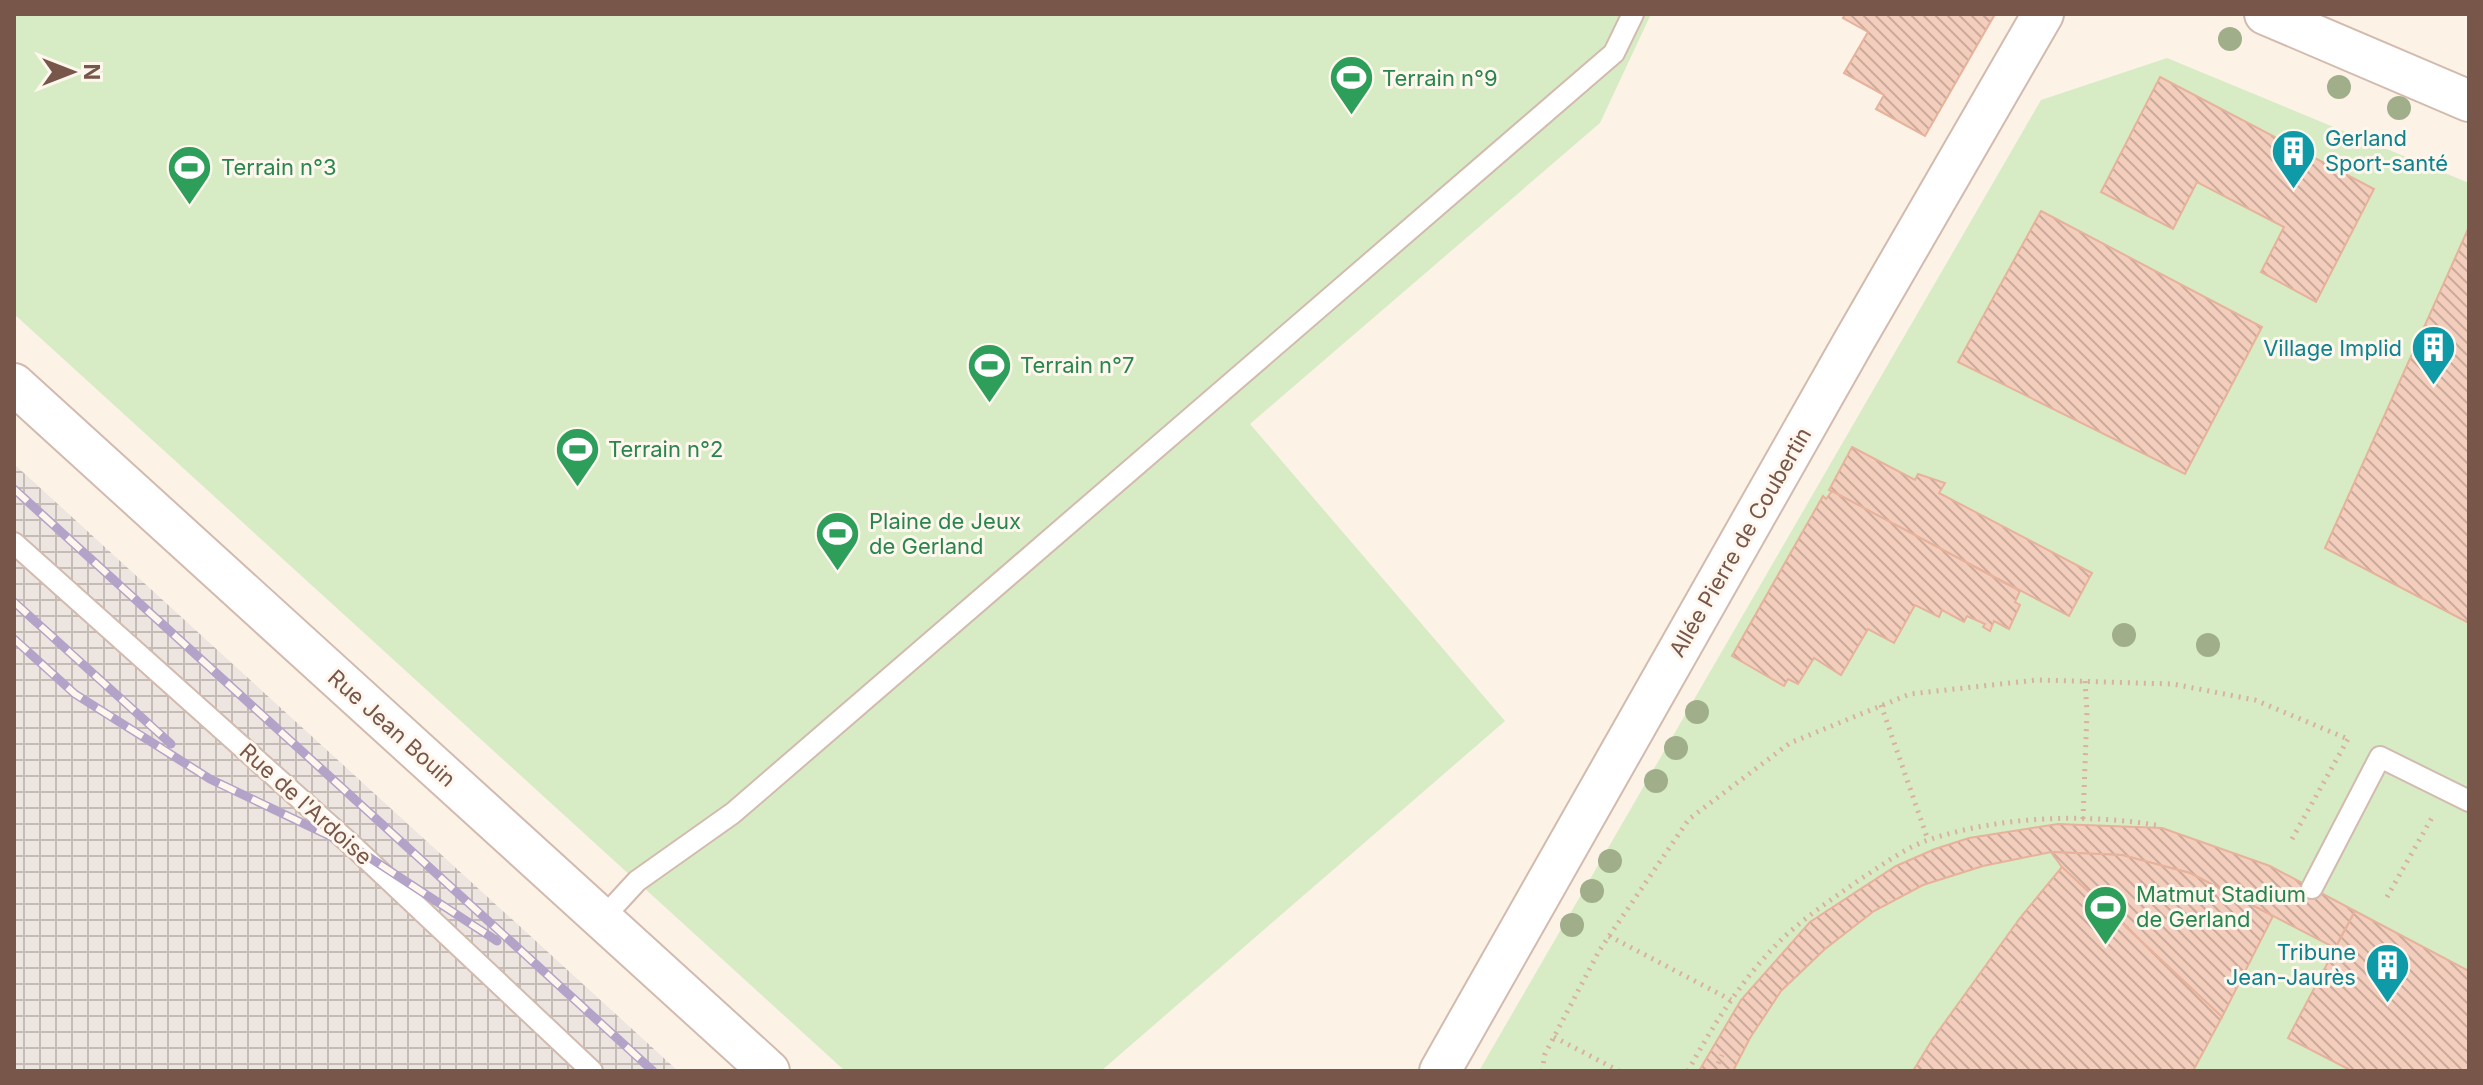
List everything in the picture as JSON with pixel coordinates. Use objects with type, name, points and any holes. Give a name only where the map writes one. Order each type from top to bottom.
[{"type":"street","name":"Allée Pierre de Coubertin","points":[[1440,1071],[2043,14]]},
{"type":"street","points":[[2265,14],[2469,101]]},
{"type":"street","name":"Rue Jean Bouin","points":[[14,384],[769,1071]]},
{"type":"lane","points":[[602,919],[637,881],[733,813],[1614,53],[1633,14]]},
{"type":"lane","name":"Rue de l'Ardoise","points":[[14,543],[355,848],[592,1071]]},
{"type":"lane","points":[[2312,888],[2380,757],[2469,801]]},
{"type":"path","points":[[1542,1071],[1545,1054],[1609,936],[1689,819],[1790,743],[1881,705],[1910,694],[2037,680],[2173,684],[2255,700],[2348,739]]},
{"type":"path","points":[[2083,819],[2087,712],[2085,681]]},
{"type":"path","points":[[1881,705],[1928,840]]},
{"type":"path","points":[[2292,839],[2329,773]]},
{"type":"path","points":[[1688,1071],[1712,1026],[1784,937],[1810,915],[1895,856],[1928,840],[1968,829],[2034,820],[2136,821],[2161,826]]},
{"type":"path","points":[[2387,897],[2428,824]]},
{"type":"path","points":[[1609,936],[1731,1000]]},
{"type":"path","points":[[1554,1037],[1619,1071]]},
{"type":"path","points":[[1715,1071],[1722,1055]]},
{"type":"shaded area","points":[[14,464],[678,1071],[14,1071]]},
{"type":"green space","name":"Plaine de Jeux de Gerland","points":[[14,14],[1651,14],[1600,123],[1250,424],[1505,721],[1101,1071],[845,1071],[14,314]]},
{"type":"green space","points":[[2167,58],[2469,183],[2469,1071],[1479,1071],[2041,100]]},
{"type":"building","points":[[1845,14],[1995,14],[1925,136],[1876,109],[1884,95],[1844,73],[1868,32],[1843,18]]},
{"type":"building","name":"Gerland Sport-santé","points":[[2160,77],[2374,189],[2316,302],[2261,272],[2284,227],[2197,182],[2173,229],[2101,192]]},
{"type":"building","points":[[2041,211],[2262,327],[2185,474],[1958,362]]},
{"type":"building","name":"Village Implid","points":[[2469,227],[2469,623],[2325,548]]},
{"type":"building","points":[[1852,447],[1915,480],[1918,474],[1945,483],[1939,493],[2092,573],[2069,616],[1829,490]]},
{"type":"building","points":[[1832,491],[2020,591],[2015,602],[2020,605],[2009,629],[1994,621],[1990,631],[1983,627],[1985,624],[1967,616],[1964,622],[1942,610],[1939,617],[1915,605],[1894,643],[1868,629],[1841,675],[1814,658],[1798,684],[1788,679],[1784,686],[1732,656],[1823,496],[1826,499]]},
{"type":"building","points":[[2058,824],[2162,828],[2270,866],[2355,911],[2335,948],[2190,873],[2122,855],[2051,852],[1983,866],[1923,885],[1874,911],[1825,949],[1781,991],[1750,1038],[1733,1071],[1699,1071],[1741,1000],[1810,922],[1896,866],[1935,849],[1969,838]]},
{"type":"building","points":[[2051,852],[2122,855],[2190,873],[2273,916],[2222,1017],[2062,867]]},
{"type":"building","points":[[2062,867],[2222,1017],[2193,1071],[1913,1071],[2020,918]]},
{"type":"building","name":"Tribune Jean-Jaurès","points":[[2355,911],[2469,971],[2469,1071],[2352,1071],[2288,1038]]},
{"type":"railway","points":[[14,489],[653,1071]]},
{"type":"railway","points":[[14,602],[171,744]]},
{"type":"railway","points":[[14,639],[75,694],[210,779],[355,848],[497,941]]},
{"type":"place","name":"Terrain n°9","points":[[1351,117]]},
{"type":"place","name":"Gerland Sport-santé","points":[[2294,190]]},
{"type":"place","name":"Terrain n°3","points":[[190,206]]},
{"type":"place","name":"Village Implid","points":[[2433,387]]},
{"type":"place","name":"Terrain n°7","points":[[989,404]]},
{"type":"place","name":"Terrain n°2","points":[[577,488]]},
{"type":"place","name":"Plaine de Jeux de Gerland","points":[[838,573]]},
{"type":"place","name":"Matmut Stadium de Gerland","points":[[2105,946]]},
{"type":"place","name":"Tribune Jean-Jaurès","points":[[2387,1004]]}]
